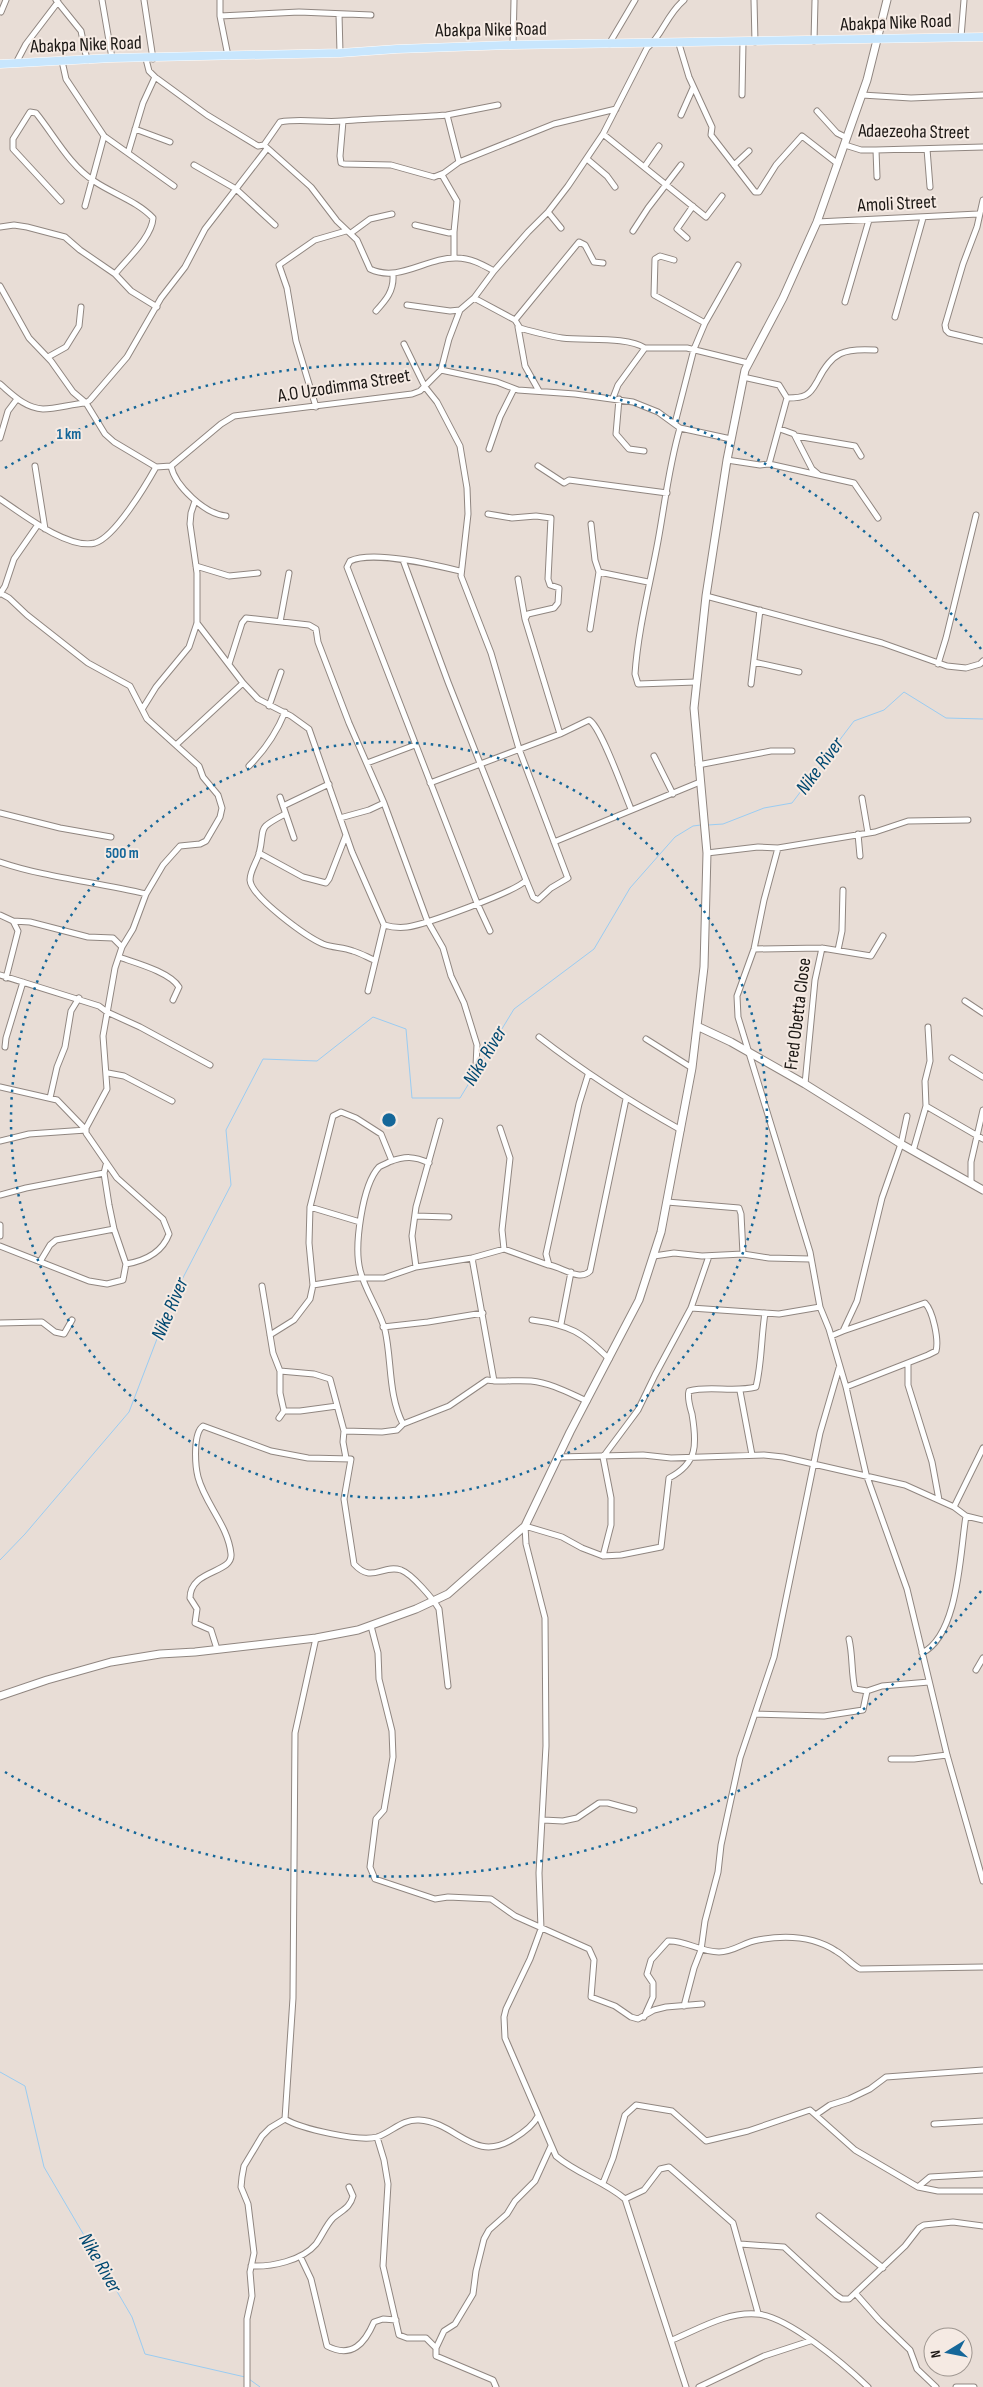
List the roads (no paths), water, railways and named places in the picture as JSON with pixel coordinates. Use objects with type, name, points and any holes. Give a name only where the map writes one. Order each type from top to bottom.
[{"type":"main road","points":[[0,1696],[47,1680],[111,1662],[160,1654],[316,1638],[371,1626],[448,1594],[525,1526],[558,1457],[639,1300],[654,1256],[667,1202],[682,1130],[699,1027],[704,967],[707,853],[694,708],[706,596],[727,460],[743,377],[748,363],[783,298],[816,222],[862,95],[887,0]]},
{"type":"main road","name":"Abakpa Nike Road","points":[[0,64],[112,58],[150,59],[340,54],[397,49],[513,45],[814,42],[983,37]]},
{"type":"main road","points":[[699,1027],[724,1038],[805,1084],[901,1144],[983,1190]]},
{"type":"street","points":[[1,12],[6,0]]},
{"type":"street","points":[[102,0],[112,58]]},
{"type":"street","points":[[144,0],[150,59],[148,69],[155,77],[207,115],[258,146],[265,148],[310,187],[357,240],[370,270],[393,275],[427,263],[454,258],[479,263],[494,271]]},
{"type":"street","points":[[220,0],[220,16],[228,56]]},
{"type":"street","points":[[513,45],[514,0]]},
{"type":"street","points":[[609,45],[635,0]]},
{"type":"street","points":[[684,0],[670,14],[645,52],[604,134],[587,159],[548,212],[494,271],[474,298],[460,310],[449,339],[441,370],[497,382],[514,390],[616,399],[647,406],[680,428],[731,439]]},
{"type":"street","points":[[754,0],[755,42]]},
{"type":"street","points":[[961,37],[964,0]]},
{"type":"street","points":[[16,63],[26,44],[57,1],[81,31],[87,60]]},
{"type":"street","points":[[814,42],[815,1]]},
{"type":"street","points":[[220,16],[300,12],[371,15]]},
{"type":"street","points":[[339,14],[340,54]]},
{"type":"street","points":[[742,95],[743,42]]},
{"type":"street","points":[[679,44],[693,88],[712,127],[711,135],[757,193],[776,165],[802,136],[838,164]]},
{"type":"street","points":[[62,61],[66,79],[104,136],[174,186]]},
{"type":"street","points":[[128,153],[143,102],[155,77]]},
{"type":"street","points":[[681,115],[693,88]]},
{"type":"street","points":[[862,95],[911,98],[983,95]]},
{"type":"street","points":[[0,384],[24,404],[43,409],[69,404],[86,404],[127,357],[157,307],[185,267],[205,229],[265,148],[280,122],[343,121],[447,115],[498,105]]},
{"type":"street","points":[[343,121],[341,163],[391,165],[428,176],[442,174],[459,162],[554,124],[616,109]]},
{"type":"street","points":[[817,111],[846,142]]},
{"type":"street","points":[[61,201],[13,149],[13,139],[30,112],[36,113],[77,166],[93,181],[122,196],[153,218],[153,223],[142,244],[129,255],[115,274]]},
{"type":"street","points":[[447,115],[459,162]]},
{"type":"street","points":[[135,129],[170,142]]},
{"type":"street","points":[[604,134],[706,217],[722,196]]},
{"type":"street","points":[[85,206],[104,136]]},
{"type":"street","name":"Adaezeoha Street","points":[[846,142],[861,150],[983,148]]},
{"type":"street","points":[[645,166],[659,146]]},
{"type":"street","points":[[927,148],[930,187]]},
{"type":"street","points":[[876,150],[877,177]]},
{"type":"street","points":[[734,165],[749,151]]},
{"type":"street","points":[[587,159],[607,176],[615,187]]},
{"type":"street","points":[[194,164],[236,188],[275,224]]},
{"type":"street","points":[[633,231],[681,165]]},
{"type":"street","points":[[442,174],[458,201],[454,232],[454,258]]},
{"type":"street","points":[[983,200],[978,214],[977,227],[963,264],[945,325],[949,333],[983,341]]},
{"type":"street","points":[[687,238],[677,229],[693,206]]},
{"type":"street","points":[[548,212],[561,228]]},
{"type":"street","points":[[316,408],[296,341],[288,288],[280,263],[299,253],[316,240],[349,232],[370,219],[392,214]]},
{"type":"street","name":"Amoli Street","points":[[816,222],[978,214]]},
{"type":"street","points":[[895,316],[923,218]]},
{"type":"street","points":[[845,302],[869,220]]},
{"type":"street","points":[[0,227],[14,225],[27,227],[65,237],[80,250],[115,274],[131,290],[157,307]]},
{"type":"street","points":[[415,225],[449,233],[454,232]]},
{"type":"street","points":[[515,320],[579,242],[585,245],[594,262],[603,262]]},
{"type":"street","points":[[674,260],[660,256],[655,259],[654,294],[705,323]]},
{"type":"street","points":[[674,423],[694,349],[705,323],[738,265]]},
{"type":"street","points":[[376,312],[389,296],[393,275]]},
{"type":"street","points":[[0,286],[29,338],[48,358],[73,392],[86,404],[105,434],[156,467],[171,466],[173,477],[195,501],[214,514],[226,516]]},
{"type":"street","points":[[474,298],[515,320],[525,366],[539,391]]},
{"type":"street","points":[[407,305],[450,311],[460,310]]},
{"type":"street","points":[[48,358],[66,347],[79,326],[81,307]]},
{"type":"street","points":[[518,327],[560,338],[602,341],[628,340],[645,348],[694,349],[748,363]]},
{"type":"street","points":[[403,560],[526,880],[535,899],[538,900],[551,888],[568,878],[519,749],[494,661],[460,571],[465,552],[468,514],[465,464],[460,446],[437,402],[425,387],[404,344]]},
{"type":"street","points":[[644,450],[629,449],[616,434],[616,399],[618,385],[645,348]]},
{"type":"street","points":[[786,398],[805,396],[809,393],[822,372],[838,354],[855,349],[875,350]]},
{"type":"street","name":"A.O Uzodimma Street","points":[[171,466],[192,447],[234,416],[316,408],[366,399],[412,394],[425,387],[441,370]]},
{"type":"street","points":[[743,377],[779,385],[786,398],[780,429],[769,464]]},
{"type":"street","points":[[489,449],[500,417],[514,390]]},
{"type":"street","points":[[0,438],[8,411],[17,399]]},
{"type":"street","points":[[680,428],[673,452],[667,493],[648,582],[636,668],[638,684],[696,682]]},
{"type":"street","points":[[780,429],[790,431],[796,436],[812,469],[819,475]]},
{"type":"street","points":[[796,436],[856,446],[861,456]]},
{"type":"street","points":[[727,460],[760,465],[769,464],[854,483],[878,518]]},
{"type":"street","points":[[35,466],[45,529]]},
{"type":"street","points":[[538,466],[564,483],[569,480],[667,493]]},
{"type":"street","points":[[0,499],[37,526],[84,544],[101,540],[131,507],[156,467]]},
{"type":"street","points":[[143,708],[156,686],[189,646],[197,623],[196,566],[190,524],[190,513],[195,501]]},
{"type":"street","points":[[488,514],[512,518],[536,516],[551,518],[548,579],[550,585],[559,588],[558,603],[554,608],[528,614],[525,619]]},
{"type":"street","points":[[938,664],[976,515]]},
{"type":"street","points":[[590,629],[598,572],[591,524]]},
{"type":"street","points":[[37,526],[14,559],[5,586],[0,593],[9,598],[27,615],[88,663],[130,686],[147,719],[177,744],[199,766],[203,776],[218,795],[222,808],[220,817],[206,841],[200,844],[180,846],[170,855],[146,894],[133,928],[122,947],[107,1012],[103,1036],[108,1073],[107,1089],[86,1130],[87,1137],[119,1180],[163,1219],[169,1234],[162,1247],[146,1260],[126,1264]]},
{"type":"street","points":[[460,571],[403,560],[357,559],[350,561],[347,567],[477,903],[490,931]]},
{"type":"street","points":[[196,566],[229,576],[258,573]]},
{"type":"street","points":[[598,572],[648,582]]},
{"type":"street","points":[[280,622],[289,573]]},
{"type":"street","points":[[518,579],[525,619],[560,734]]},
{"type":"street","points":[[706,596],[882,643],[938,664],[966,668],[983,661]]},
{"type":"street","points":[[752,684],[760,610]]},
{"type":"street","points":[[229,664],[244,620],[249,617],[309,625],[316,629],[318,642],[349,723],[384,802],[427,920],[443,948],[451,976],[464,1004],[477,1045],[476,1066]]},
{"type":"street","points":[[197,623],[242,683],[255,697],[269,706],[285,712],[309,729],[346,835],[384,925],[368,991]]},
{"type":"street","points":[[754,662],[799,672]]},
{"type":"street","points":[[269,706],[282,672]]},
{"type":"street","points":[[177,744],[242,683]]},
{"type":"street","points":[[248,766],[264,751],[277,732],[285,712]]},
{"type":"street","points":[[430,783],[560,734],[587,720],[592,721],[631,809]]},
{"type":"street","points":[[368,763],[415,745]]},
{"type":"street","points":[[698,765],[771,752],[792,751]]},
{"type":"street","points":[[654,756],[673,794]]},
{"type":"street","points":[[554,842],[700,782]]},
{"type":"street","points":[[282,806],[329,784]]},
{"type":"street","points":[[280,797],[294,838]]},
{"type":"street","points":[[862,798],[868,833]]},
{"type":"street","points":[[340,818],[369,810],[384,802]]},
{"type":"street","points":[[0,813],[60,828],[111,837]]},
{"type":"street","points":[[285,814],[268,823],[260,833],[259,853],[250,881],[261,898],[310,938],[325,945],[353,950],[374,960]]},
{"type":"street","points":[[707,853],[758,847],[778,848],[868,833],[908,821],[968,820]]},
{"type":"street","points":[[858,834],[860,856]]},
{"type":"street","points":[[259,853],[303,877],[326,883],[346,835]]},
{"type":"street","points":[[778,848],[764,900],[754,949],[737,996],[736,1004],[762,1102],[810,1252],[820,1308],[831,1336],[846,1388],[866,1474],[907,1589],[946,1755],[983,1881]]},
{"type":"street","points":[[0,862],[70,879],[111,885],[146,894]]},
{"type":"street","points":[[384,925],[407,927],[518,887],[526,880]]},
{"type":"street","points":[[838,950],[844,903],[843,890]]},
{"type":"street","points":[[0,915],[13,921],[30,922],[88,937],[113,938],[122,947]]},
{"type":"street","points":[[13,921],[18,928],[18,936],[3,976],[103,1007],[107,1012],[140,1027],[210,1065]]},
{"type":"street","points":[[754,949],[822,948],[871,956],[883,936]]},
{"type":"street","name":"Fred Obetta Close","points":[[805,1084],[815,980],[822,948]]},
{"type":"street","points":[[119,957],[147,967],[176,982],[179,987],[173,1000]]},
{"type":"street","points":[[5,1047],[23,982]]},
{"type":"street","points":[[50,1098],[56,1067],[66,1047],[71,1011],[79,998]]},
{"type":"street","points":[[965,1001],[983,1013]]},
{"type":"street","points":[[913,1151],[926,1106],[925,1081],[930,1061],[928,1027]]},
{"type":"street","points":[[539,1037],[588,1075],[626,1099],[682,1130]]},
{"type":"street","points":[[646,1039],[692,1068]]},
{"type":"street","points":[[952,1058],[983,1077]]},
{"type":"street","points":[[108,1073],[124,1076],[172,1101]]},
{"type":"street","points":[[549,1265],[546,1260],[548,1243],[557,1212],[579,1104],[588,1075]]},
{"type":"street","points":[[0,1087],[57,1100],[86,1130]]},
{"type":"street","points":[[313,1285],[356,1278],[363,1280],[384,1278],[416,1267],[472,1258],[504,1249],[571,1272],[579,1277],[586,1275],[590,1271],[626,1099]]},
{"type":"street","points":[[926,1106],[983,1139]]},
{"type":"street","points":[[971,1183],[972,1162],[983,1110]]},
{"type":"street","points":[[270,1335],[285,1327],[302,1312],[310,1299],[313,1285],[309,1243],[310,1207],[333,1116],[337,1113],[356,1118],[381,1134],[392,1161]]},
{"type":"street","points":[[843,1331],[858,1301],[882,1198],[901,1144],[907,1116]]},
{"type":"street","points":[[416,1267],[412,1236],[415,1216],[440,1121]]},
{"type":"street","points":[[500,1128],[510,1158],[502,1230],[504,1249]]},
{"type":"street","points":[[0,1141],[29,1134],[86,1130]]},
{"type":"street","points":[[403,1424],[397,1412],[384,1327],[359,1268],[360,1222],[373,1177],[380,1166],[408,1157],[429,1163]]},
{"type":"street","points":[[0,1246],[41,1260],[89,1280],[107,1284],[123,1280],[126,1264],[114,1229],[104,1173],[106,1164]]},
{"type":"street","points":[[0,1195],[104,1173]]},
{"type":"street","points":[[667,1202],[738,1208],[741,1214],[742,1254]]},
{"type":"street","points":[[310,1207],[360,1222]]},
{"type":"street","points":[[415,1216],[448,1217]]},
{"type":"street","points":[[0,1225],[0,1236]]},
{"type":"street","points":[[41,1260],[50,1245],[56,1240],[114,1229]]},
{"type":"street","points":[[654,1256],[674,1253],[709,1256],[742,1254],[769,1258],[810,1259]]},
{"type":"street","points":[[603,1556],[611,1525],[611,1498],[603,1457],[638,1410],[655,1374],[691,1308],[709,1256]]},
{"type":"street","points":[[472,1258],[494,1381]]},
{"type":"street","points":[[561,1324],[571,1272]]},
{"type":"street","points":[[262,1286],[273,1353],[280,1371],[280,1393],[284,1410],[279,1418]]},
{"type":"street","points":[[831,1336],[925,1303],[930,1314],[938,1345],[936,1351],[846,1388]]},
{"type":"street","points":[[691,1308],[779,1314],[820,1308]]},
{"type":"street","points":[[384,1327],[428,1322],[483,1312]]},
{"type":"street","points":[[686,2387],[625,2199],[603,2183],[568,2166],[556,2156],[550,2146],[505,2038],[504,2017],[541,1929],[539,1874],[546,1736],[545,1618],[528,1553],[525,1526],[562,1537],[582,1548],[603,1556],[621,1555],[661,1547],[669,1478],[688,1467],[694,1451],[694,1431],[689,1391],[696,1389],[740,1391],[756,1387],[763,1354],[762,1335],[765,1313]]},
{"type":"street","points":[[0,1323],[42,1322],[55,1332],[64,1334],[72,1320]]},
{"type":"street","points":[[532,1320],[561,1324],[582,1334],[609,1359]]},
{"type":"street","points":[[908,1364],[908,1385],[932,1462],[939,1500]]},
{"type":"street","points":[[684,2006],[701,1950],[705,1921],[718,1872],[721,1845],[740,1758],[774,1657],[814,1463],[833,1384],[839,1368]]},
{"type":"street","points":[[280,1371],[314,1374],[330,1379],[344,1431],[343,1442],[346,1458]]},
{"type":"street","points":[[344,1431],[382,1432],[397,1430],[403,1424],[449,1406],[487,1380],[530,1381],[548,1384],[587,1401]]},
{"type":"street","points":[[740,1391],[752,1455]]},
{"type":"street","points":[[284,1410],[300,1411],[336,1406]]},
{"type":"street","points":[[216,1649],[212,1630],[198,1626],[195,1623],[197,1610],[190,1598],[194,1584],[202,1577],[230,1562],[232,1556],[228,1537],[198,1477],[196,1445],[198,1432],[203,1426],[271,1451],[308,1458],[351,1459],[344,1499],[354,1564],[360,1571],[369,1574],[395,1569],[402,1570],[410,1575],[434,1601],[439,1609],[448,1686]]},
{"type":"street","points":[[954,1507],[983,1448]]},
{"type":"street","points":[[558,1457],[643,1455],[671,1458],[752,1455],[783,1457],[866,1474],[918,1489],[954,1507],[966,1516],[983,1520]]},
{"type":"street","points":[[922,1653],[930,1649],[938,1638],[950,1612],[961,1572],[966,1516]]},
{"type":"street","points":[[371,1626],[378,1653],[379,1679],[392,1731],[393,1757],[384,1810],[376,1819],[370,1867],[375,1878],[435,1899],[448,1897],[491,1899],[515,1916],[583,1946],[593,1953],[591,1997],[615,2006],[630,2017],[638,2019],[654,2010],[702,2004]]},
{"type":"street","points":[[285,2120],[293,1998],[295,1733],[316,1638]]},
{"type":"street","points":[[849,1639],[853,1656],[852,1678],[855,1689],[867,1691],[882,1686],[929,1682]]},
{"type":"street","points":[[976,1670],[983,1658]]},
{"type":"street","points":[[756,1714],[824,1716],[863,1710],[867,1691]]},
{"type":"street","points":[[892,1758],[914,1759],[946,1755]]},
{"type":"street","points":[[543,1820],[564,1821],[577,1818],[600,1803],[608,1803],[634,1810]]},
{"type":"street","points":[[644,2017],[653,1997],[654,1983],[647,1974],[651,1960],[668,1940],[677,1940],[701,1950],[720,1952],[735,1949],[744,1942],[777,1936],[820,1942],[860,1969],[983,1968]]},
{"type":"street","points":[[817,2114],[830,2105],[870,2089],[886,2077],[983,2070]]},
{"type":"street","points":[[603,2183],[613,2158],[625,2115],[636,2106],[672,2111],[706,2141],[748,2132],[794,2116],[802,2111],[810,2110],[817,2114],[855,2150],[918,2187],[938,2191],[983,2191]]},
{"type":"street","points":[[247,2387],[247,2318],[252,2296],[251,2266],[254,2253],[248,2200],[241,2187],[244,2166],[262,2136],[270,2128],[285,2120],[316,2130],[343,2135],[376,2137],[402,2123],[418,2120],[438,2124],[475,2144],[495,2148],[501,2147],[521,2134],[534,2123],[538,2116]]},
{"type":"street","points":[[934,2124],[983,2121]]},
{"type":"street","points":[[376,2137],[384,2160],[388,2184],[383,2266],[399,2334],[402,2337],[426,2338],[436,2348]]},
{"type":"street","points":[[496,2387],[492,2380],[436,2356],[436,2348],[444,2332],[455,2324],[473,2294],[476,2271],[484,2239],[489,2230],[507,2214],[515,2201],[535,2181],[550,2146]]},
{"type":"street","points":[[625,2199],[644,2190],[660,2169],[669,2168],[733,2223],[758,2313]]},
{"type":"street","points":[[918,2187],[930,2177],[983,2174]]},
{"type":"street","points":[[251,2266],[264,2266],[300,2256],[311,2249],[333,2219],[348,2208],[353,2196],[348,2187]]},
{"type":"street","points":[[818,2216],[883,2268]]},
{"type":"street","points":[[740,2244],[784,2247],[842,2299],[849,2299],[883,2268],[924,2224],[954,2222],[983,2226]]},
{"type":"street","points":[[300,2256],[311,2279],[327,2346],[335,2351],[354,2348],[367,2339],[374,2322],[396,2320]]},
{"type":"street","points":[[856,2294],[910,2350],[918,2369],[936,2387]]},
{"type":"street","points":[[672,2340],[728,2317],[758,2313],[792,2327],[846,2367],[868,2387]]},
{"type":"street","points":[[699,2387],[716,2381],[764,2356],[810,2341]]},
{"type":"street","points":[[956,2387],[974,2387]]},
{"type":"waterway","name":"Nike River","points":[[708,825],[723,824],[764,808],[792,803],[854,721],[884,710],[904,692],[946,718],[983,719]]},
{"type":"waterway","name":"Nike River","points":[[0,1560],[25,1534],[129,1412],[173,1297],[231,1185],[226,1130],[263,1059],[317,1061],[373,1017],[406,1029],[412,1098],[460,1098],[514,1009],[594,949],[630,888],[675,837],[693,826],[701,825]]},
{"type":"waterway","name":"Nike River","points":[[0,2072],[25,2086],[44,2167],[132,2317],[145,2354],[245,2377]]},
{"type":"waterway","name":"Nike River","points":[[249,2379],[260,2387]]}]
